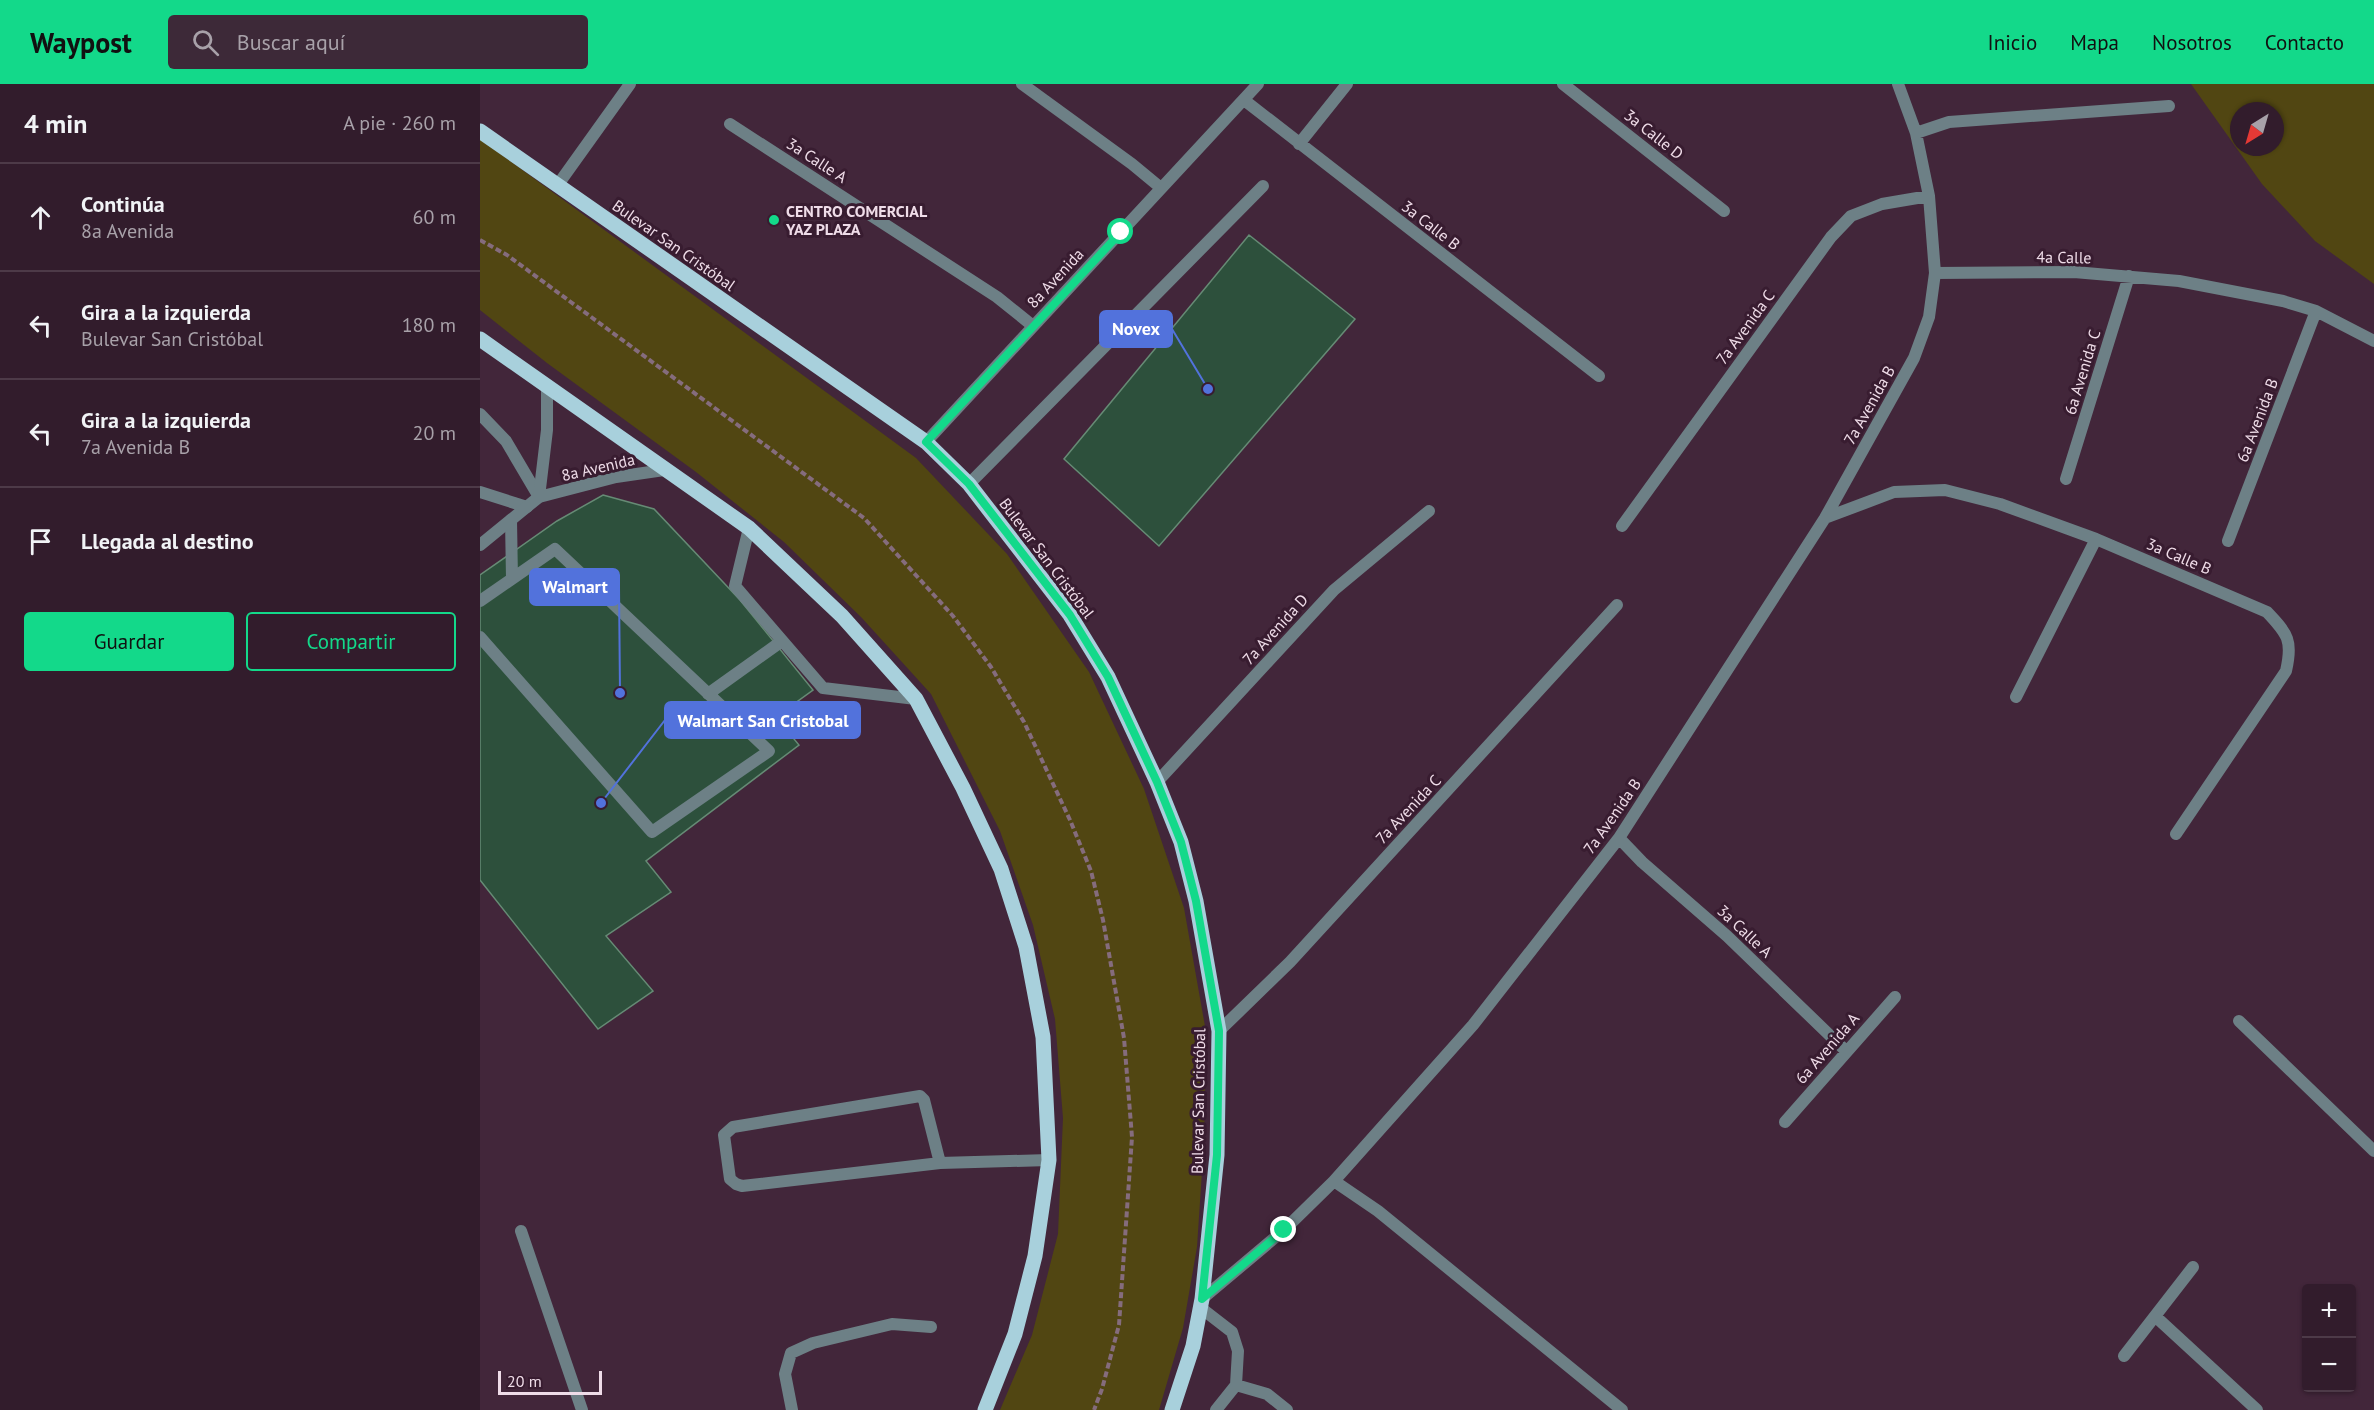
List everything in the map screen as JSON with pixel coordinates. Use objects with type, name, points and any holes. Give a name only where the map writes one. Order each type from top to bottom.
[{"type":"main road","name":"Bulevar San Cristóbal","points":[[480,131],[926,442],[969,484],[1070,615],[1108,677],[1157,782],[1181,842],[1196,901],[1219,1031],[1217,1155],[1202,1304],[1193,1346],[1172,1410]]},
{"type":"main road","points":[[480,339],[749,528],[842,616],[916,699],[963,788],[1000,869],[1026,947],[1043,1037],[1049,1160],[1035,1256],[1015,1334],[985,1410]]},
{"type":"street","points":[[557,186],[630,84]]},
{"type":"street","points":[[1022,84],[1132,164],[1161,188]]},
{"type":"street","name":"8a Avenida","points":[[926,442],[1258,84]]},
{"type":"street","points":[[1299,144],[1347,84]]},
{"type":"street","name":"3a Calle D","points":[[1563,84],[1724,211]]},
{"type":"street","points":[[1899,84],[1916,133],[1929,196],[1935,273]]},
{"type":"street","name":"3a Calle B","points":[[1244,100],[1599,376]]},
{"type":"street","points":[[1916,133],[1950,122],[2169,106]]},
{"type":"street","name":"3a Calle A","points":[[730,124],[997,297],[1034,326]]},
{"type":"street","points":[[969,484],[1263,186]]},
{"type":"street","name":"7a Avenida C","points":[[1622,526],[1831,237],[1851,216],[1882,204],[1929,196]]},
{"type":"street","name":"4a Calle","points":[[1935,273],[2074,272],[2179,281],[2283,301],[2316,311],[2374,341]]},
{"type":"street","name":"7a Avenida B","points":[[1202,1304],[1284,1230],[1334,1180],[1473,1025],[1619,838],[1825,518],[1914,358],[1929,317],[1935,273]]},
{"type":"street","name":"6a Avenida C","points":[[2066,478],[2129,276]]},
{"type":"street","name":"6a Avenida B","points":[[2228,541],[2316,311]]},
{"type":"street","name":"8a Avenida","points":[[539,497],[547,430],[546,386]]},
{"type":"street","points":[[480,414],[506,441],[539,497]]},
{"type":"street","name":"8a Avenida","points":[[480,545],[539,497],[616,477],[664,470]]},
{"type":"street","name":"3a Calle B","points":[[1825,518],[1894,492],[1945,490],[2000,504],[2096,539],[2267,612],[2284,631],[2290,652],[2286,671],[2176,834]]},
{"type":"street","points":[[480,492],[527,507]]},
{"type":"street","name":"7a Avenida D","points":[[1157,782],[1334,590],[1429,511]]},
{"type":"street","points":[[511,520],[512,579]]},
{"type":"street","points":[[749,528],[735,586],[823,688],[916,699]]},
{"type":"street","points":[[2016,697],[2096,539]]},
{"type":"street","points":[[480,601],[555,549],[769,751],[652,832],[480,637]]},
{"type":"street","name":"7a Avenida C","points":[[1219,1031],[1290,962],[1617,605]]},
{"type":"street","points":[[708,694],[782,640]]},
{"type":"street","name":"3a Calle A","points":[[1619,838],[1642,862],[1727,936],[1846,1051]]},
{"type":"street","name":"6a Avenida A","points":[[1785,1122],[1895,997]]},
{"type":"street","points":[[2239,1021],[2374,1151]]},
{"type":"street","points":[[940,1163],[924,1100],[920,1096],[733,1127],[724,1135],[730,1179],[736,1185],[742,1186],[940,1163],[1049,1160]]},
{"type":"street","points":[[1334,1180],[1378,1210],[1622,1410]]},
{"type":"street","points":[[521,1231],[582,1410]]},
{"type":"street","points":[[2124,1356],[2193,1267]]},
{"type":"street","points":[[1202,1304],[1232,1332],[1238,1350],[1236,1386],[1216,1410]]},
{"type":"street","points":[[2156,1317],[2257,1410]]},
{"type":"street","points":[[792,1410],[785,1374],[791,1353],[813,1343],[892,1324],[931,1327]]},
{"type":"street","points":[[1236,1386],[1268,1394],[1287,1410]]},
{"type":"shaded area","points":[[2191,84],[2374,84],[2374,284],[2315,241],[2262,184],[2242,156],[2284,156],[2284,102],[2230,102],[2230,139]]},
{"type":"shaded area","points":[[480,139],[916,458],[1007,554],[1089,672],[1144,789],[1184,908],[1206,1032],[1204,1141],[1197,1247],[1183,1328],[1159,1410],[1000,1410],[1032,1335],[1058,1234],[1063,1118],[1055,1019],[1033,925],[1000,831],[931,694],[861,617],[784,542],[696,472],[547,363],[480,310]]},
{"type":"building","points":[[1249,235],[1355,319],[1159,546],[1064,459]]},
{"type":"building","points":[[603,495],[654,509],[740,600],[813,690],[776,717],[799,745],[646,861],[671,892],[606,936],[653,991],[598,1029],[480,880],[480,575],[557,521]]},
{"type":"place","name":"CENTRO COMERCIAL YAZ PLAZA","points":[[774,220]]},
{"type":"place","name":"Novex","points":[[1208,389]]},
{"type":"place","name":"Walmart","points":[[620,693]]},
{"type":"place","name":"Walmart San Cristobal","points":[[601,803]]},
{"type":"route","points":[[1121,232],[926,442],[969,484],[1070,615],[1108,677],[1157,782],[1181,842],[1196,901],[1219,1031],[1217,1155],[1202,1299],[1284,1230]]}]
